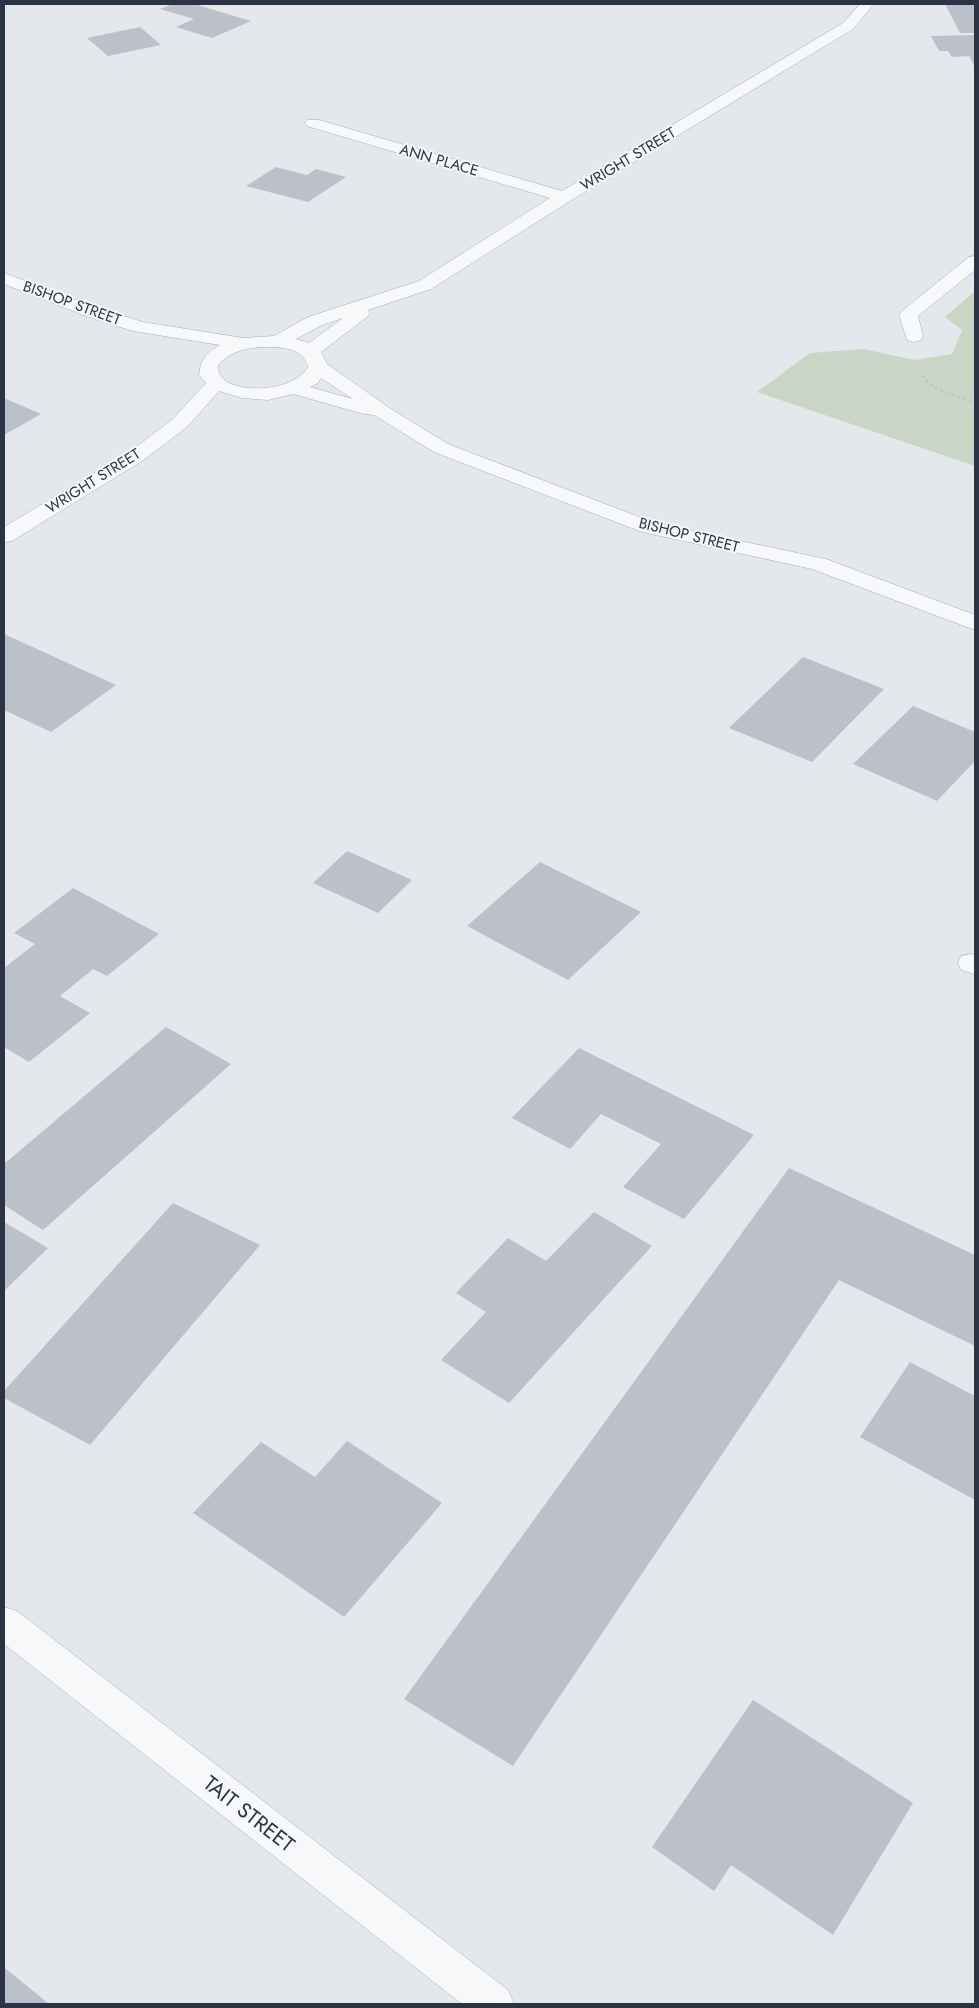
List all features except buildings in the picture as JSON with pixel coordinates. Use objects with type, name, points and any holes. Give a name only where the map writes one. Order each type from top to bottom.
[{"type":"street","name":"WRIGHT STREET","points":[[278,341],[315,321],[425,285],[564,197],[848,26],[867,4]]},
{"type":"street","name":"ANN PLACE","points":[[313,123],[564,197]]},
{"type":"street","points":[[914,336],[908,315],[975,261]]},
{"type":"street","name":"BISHOP STREET","points":[[4,278],[92,312],[140,327],[244,343]]},
{"type":"street","name":"WRIGHT STREET","points":[[293,388],[310,379],[313,359],[380,299]]},
{"type":"street","name":"BISHOP STREET","points":[[140,327],[198,358]]},
{"type":"street","points":[[278,341],[256,341],[234,345],[218,354],[198,358],[209,375],[221,386],[242,392],[268,394],[293,388]]},
{"type":"street","name":"BISHOP STREET","points":[[278,341],[298,345],[313,359],[384,413],[441,448],[649,528],[818,564],[975,623]]},
{"type":"street","name":"WRIGHT STREET","points":[[4,536],[135,458],[180,423],[217,382]]},
{"type":"street","name":"BISHOP STREET","points":[[293,388],[384,413]]},
{"type":"street","name":"WRIGHT STREET","points":[[180,423],[242,392]]},
{"type":"street","name":"TAIT STREET","points":[[4,1623],[494,2004]]},
{"type":"path","points":[[914,336],[914,360],[926,383],[941,392],[975,402]]},
{"type":"green space","points":[[975,291],[975,466],[757,392],[810,353],[864,349],[914,360],[952,354],[962,330],[945,317]]}]
